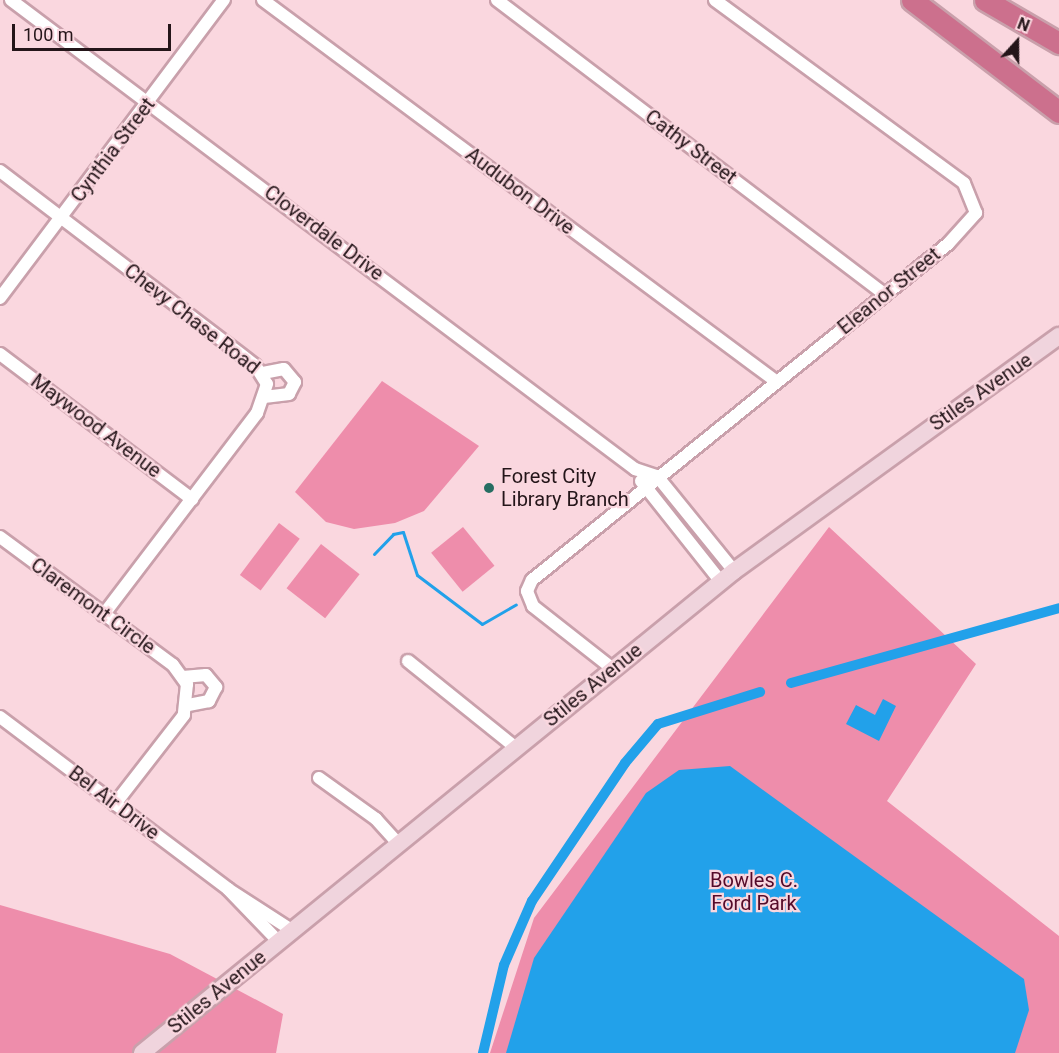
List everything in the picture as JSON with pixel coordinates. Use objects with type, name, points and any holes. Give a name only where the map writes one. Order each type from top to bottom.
[{"type":"highway","points":[[912,0],[1059,112]]},
{"type":"highway","points":[[985,0],[1059,43]]},
{"type":"street","name":"Cloverdale Drive","points":[[11,0],[635,469],[657,476]]},
{"type":"street","name":"Cynthia Street","points":[[0,298],[224,0]]},
{"type":"street","name":"Audubon Drive","points":[[263,0],[777,382]]},
{"type":"street","name":"Cathy Street","points":[[497,0],[885,294]]},
{"type":"street","name":"Eleanor Street","points":[[613,669],[533,606],[527,591],[532,580],[657,476],[965,230],[976,213],[973,195],[715,0]]},
{"type":"street","name":"Chevy Chase Road","points":[[0,171],[263,373],[266,397],[192,499],[103,615]]},
{"type":"street","name":"Stiles Avenue","points":[[142,1053],[293,931],[397,842],[727,577],[1059,336]]},
{"type":"street","name":"Maywood Avenue","points":[[0,354],[192,499]]},
{"type":"street","points":[[263,373],[284,369],[295,382],[289,394],[266,397]]},
{"type":"street","name":"Cloverdale Drive","points":[[635,469],[644,487],[727,577]]},
{"type":"street","points":[[657,476],[727,577]]},
{"type":"street","name":"Claremont Circle","points":[[0,537],[183,677]]},
{"type":"street","points":[[408,661],[515,747]]},
{"type":"street","points":[[115,804],[188,705],[209,701],[216,687],[206,675],[183,677],[188,705]]},
{"type":"street","name":"Bel Air Drive","points":[[0,717],[228,889],[293,931]]},
{"type":"street","points":[[319,778],[376,819],[397,842]]},
{"type":"street","name":"Bel Air Drive","points":[[228,889],[279,942]]},
{"type":"green space","points":[[382,381],[479,446],[424,511],[395,523],[354,529],[326,522],[295,492]]},
{"type":"green space","points":[[279,523],[300,539],[261,591],[240,575]]},
{"type":"green space","points":[[463,527],[494,566],[463,592],[431,553]]},
{"type":"green space","name":"Bowles C. Ford Park","points":[[829,527],[976,664],[887,801],[1059,936],[1059,1053],[490,1053],[534,918]]},
{"type":"green space","points":[[321,544],[360,574],[325,618],[287,588]]},
{"type":"green space","points":[[0,905],[170,954],[283,1014],[276,1053],[0,1053]]},
{"type":"water","points":[[883,699],[896,706],[879,741],[846,724],[856,705],[875,715]]},
{"type":"water","points":[[730,766],[1024,979],[1029,1010],[1015,1053],[506,1053],[534,958],[646,793],[679,770]]},
{"type":"waterway","points":[[374,554],[393,534],[403,532],[417,575],[482,624],[516,604]]},
{"type":"waterway","points":[[791,683],[1059,608]]},
{"type":"waterway","points":[[483,1053],[504,965],[532,901],[625,763],[658,724],[760,692]]},
{"type":"place","name":"Forest City Library Branch","points":[[489,488]]}]
